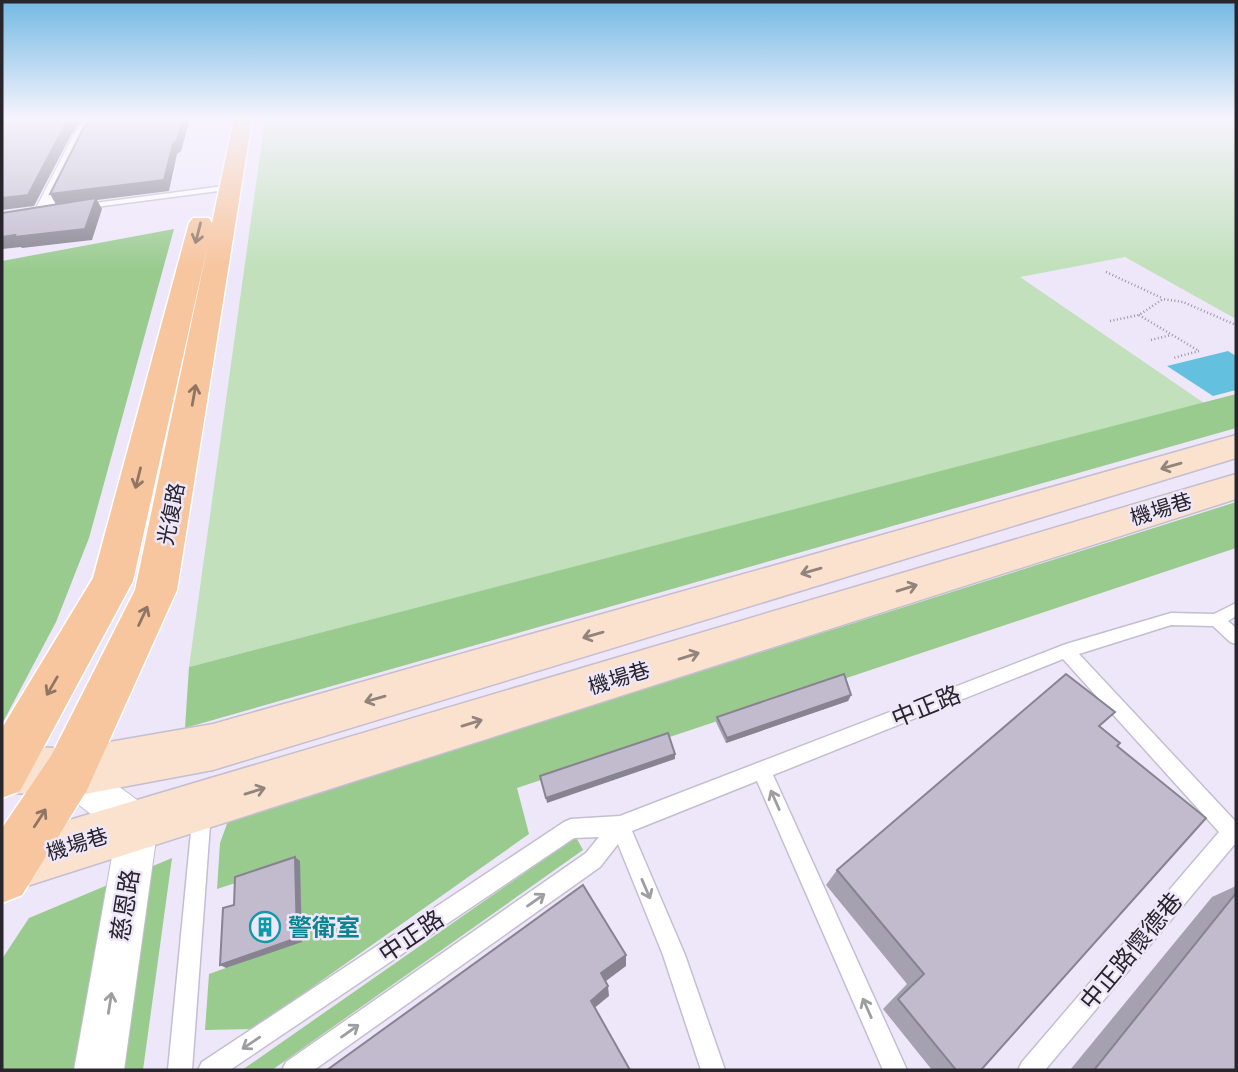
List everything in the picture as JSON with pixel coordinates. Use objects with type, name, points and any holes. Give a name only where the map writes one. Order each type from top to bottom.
[{"type":"main road","name":"光復路","points":[[5,869],[69,773],[156,590],[221,169]]},
{"type":"main road","name":"光復路","points":[[4,771],[113,581],[226,169]]},
{"type":"street","points":[[2,218],[48,211],[67,169]]},
{"type":"street","name":"機場巷","points":[[4,771],[69,773],[213,747],[1236,446]]},
{"type":"street","name":"機場巷","points":[[5,869],[138,825],[1236,486]]},
{"type":"street","points":[[417,687],[427,737]]},
{"type":"street","points":[[69,773],[138,825]]},
{"type":"street","name":"慈恩路","points":[[99,1070],[138,825]]},
{"type":"lane","points":[[66,208],[220,188]]},
{"type":"lane","points":[[1236,608],[1216,620],[1236,637]]},
{"type":"lane","name":"中正路","points":[[210,1070],[571,829],[620,826],[1066,650],[1171,619],[1216,620]]},
{"type":"lane","points":[[1066,650],[1234,834]]},
{"type":"lane","points":[[762,771],[895,1070]]},
{"type":"lane","points":[[180,1070],[202,806]]},
{"type":"lane","points":[[620,826],[674,955],[713,1070]]},
{"type":"lane","name":"中正路","points":[[294,1070],[593,860],[620,826]]},
{"type":"lane","name":"中正路懷德巷","points":[[1030,1070],[1234,834]]},
{"type":"path","points":[[1106,272],[1163,299],[1183,302],[1236,325]]},
{"type":"path","points":[[1110,321],[1139,315],[1163,299]]},
{"type":"path","points":[[1139,315],[1199,351],[1172,358]]},
{"type":"path","points":[[1151,340],[1172,335]]},
{"type":"green space","points":[[258,169],[1236,169],[1236,319],[1125,257],[1020,277],[1204,403],[189,667]]},
{"type":"green space","points":[[174,229],[89,538],[56,622],[2,724],[2,261]]},
{"type":"green space","points":[[1236,394],[1236,428],[185,728],[189,667]]},
{"type":"green space","points":[[1236,502],[1236,548],[517,788],[529,834],[253,1029],[205,1030],[209,974],[302,941],[299,862],[217,889],[220,843],[228,821]]},
{"type":"green space","points":[[576,837],[583,850],[272,1070],[242,1070]]},
{"type":"green space","points":[[172,858],[143,1070],[2,1070],[2,959],[29,918]]},
{"type":"water","points":[[1228,351],[1236,356],[1236,390],[1213,396],[1167,366]]},
{"type":"building","points":[[2,169],[42,169],[28,195],[2,198]]},
{"type":"building","points":[[63,169],[167,169],[164,180],[50,194]]},
{"type":"building","points":[[96,198],[85,229],[2,237],[2,213]]},
{"type":"building","points":[[844,674],[851,695],[727,738],[717,717]]},
{"type":"building","points":[[1066,674],[1115,712],[1099,726],[1120,743],[1117,746],[1206,818],[981,1070],[956,1070],[898,999],[924,974],[837,870]]},
{"type":"building","points":[[668,733],[675,754],[546,798],[540,776]]},
{"type":"building","name":"警衛室","points":[[295,857],[297,938],[220,965],[223,908],[234,905],[235,877]]},
{"type":"building","points":[[583,885],[626,955],[601,973],[608,986],[591,1001],[630,1070],[327,1070]]},
{"type":"building","points":[[1236,893],[1236,1070],[1094,1070]]},
{"type":"place","name":"警衛室","points":[[265,927]]}]
